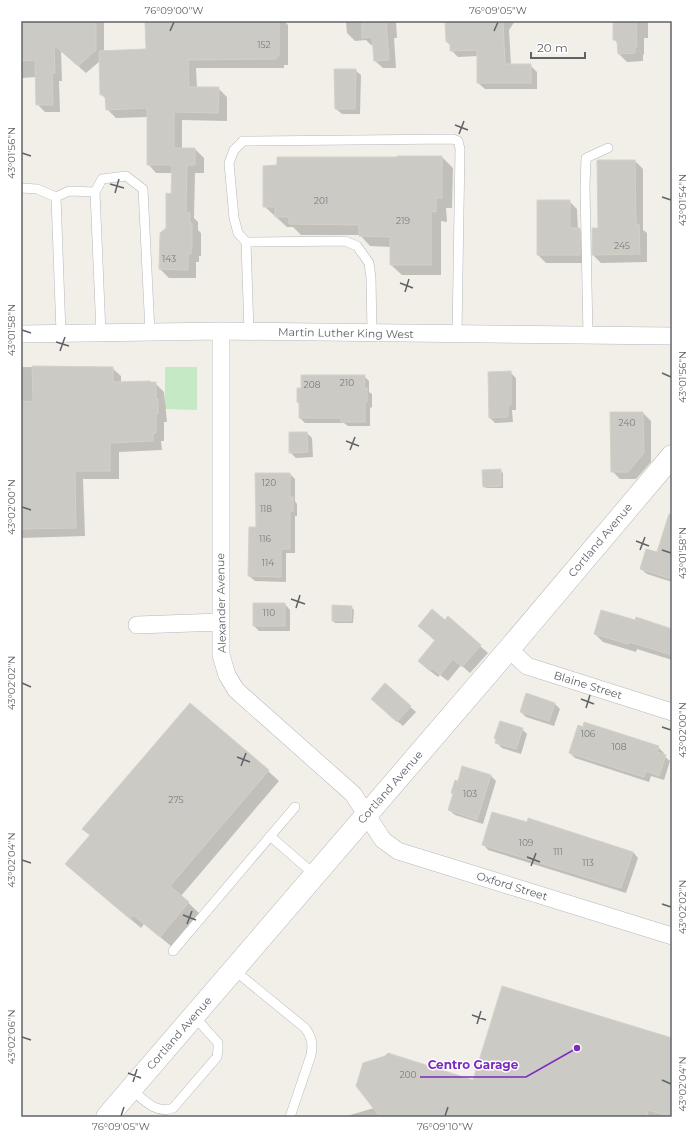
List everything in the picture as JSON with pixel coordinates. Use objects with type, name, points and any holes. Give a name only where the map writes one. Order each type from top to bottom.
[{"type":"street","name":"Alexander Avenue","points":[[221,332],[220,622],[221,655],[227,675],[236,690],[353,794],[366,815]]},
{"type":"street","name":"Martin Luther King West","points":[[21,334],[249,332],[672,336]]},
{"type":"street","name":"Cortland Avenue","points":[[107,1117],[509,649],[672,456]]},
{"type":"street","points":[[137,625],[220,622]]},
{"type":"street","name":"Blaine Street","points":[[509,649],[527,666],[672,712]]},
{"type":"street","name":"Oxford Street","points":[[366,815],[384,840],[398,851],[672,936]]},
{"type":"lane","points":[[249,332],[246,242],[238,233],[234,218],[230,163],[234,150],[243,141],[453,139],[458,141],[460,149],[457,334]]},
{"type":"lane","points":[[588,335],[585,187],[586,158],[608,148]]},
{"type":"lane","points":[[101,333],[95,192],[102,180],[126,176],[143,189],[150,332]]},
{"type":"lane","points":[[21,188],[37,189],[56,197],[69,191],[95,192]]},
{"type":"lane","points":[[56,197],[61,333]]},
{"type":"lane","points":[[246,242],[345,241],[357,246],[369,263],[371,278],[372,333]]},
{"type":"lane","points":[[173,951],[294,807]]},
{"type":"lane","points":[[270,836],[315,875]]},
{"type":"lane","points":[[234,970],[305,1028],[310,1034],[313,1045],[311,1055],[290,1117]]},
{"type":"lane","points":[[131,1089],[150,1105],[158,1109],[166,1110],[173,1108],[217,1057],[218,1043],[194,1016]]},
{"type":"green space","points":[[165,367],[197,367],[197,410],[165,409]]},
{"type":"building","points":[[21,21],[96,21],[96,50],[78,66],[54,45],[55,73],[52,73],[53,105],[36,105],[35,60],[21,61]]},
{"type":"building","points":[[145,21],[279,21],[279,56],[276,56],[276,59],[188,60],[189,87],[219,87],[218,113],[174,112],[174,148],[195,148],[195,165],[187,165],[186,212],[190,213],[190,224],[192,223],[192,248],[191,254],[188,254],[188,270],[159,269],[160,233],[166,228],[166,193],[171,194],[172,165],[147,165],[147,108],[106,110],[105,95],[100,95],[99,51],[146,49]]},
{"type":"building","points":[[362,21],[386,21],[389,60],[374,61],[372,37],[362,38]]},
{"type":"building","points":[[445,21],[503,21],[505,64],[531,64],[531,83],[477,83],[477,50],[450,51],[450,42],[446,42]]},
{"type":"building","points":[[613,21],[636,21],[637,47],[635,47],[635,53],[618,54],[617,40],[613,40]]},
{"type":"building","points":[[334,69],[356,69],[355,109],[335,109]]},
{"type":"building","points":[[442,156],[442,198],[436,198],[436,212],[431,211],[431,265],[390,265],[390,237],[359,236],[359,225],[289,224],[289,217],[275,217],[275,207],[263,207],[263,166],[277,165],[277,157]]},
{"type":"building","points":[[597,160],[635,160],[636,225],[639,224],[640,254],[592,255],[592,228],[598,228]]},
{"type":"building","points":[[537,200],[570,200],[570,228],[580,228],[580,255],[537,255]]},
{"type":"building","points":[[32,366],[113,367],[113,382],[156,382],[158,414],[156,414],[156,433],[153,433],[153,441],[110,443],[110,471],[75,471],[76,528],[21,529],[21,402],[33,401]]},
{"type":"building","points":[[511,371],[511,405],[508,405],[508,417],[489,418],[488,372]]},
{"type":"building","points":[[301,375],[365,375],[364,388],[367,388],[367,402],[365,403],[365,422],[341,422],[341,418],[299,418],[297,388],[301,388]]},
{"type":"building","points":[[610,412],[643,412],[644,453],[628,472],[611,472]]},
{"type":"building","points":[[289,432],[307,432],[308,452],[289,453]]},
{"type":"building","points":[[501,469],[501,486],[483,487],[482,470]]},
{"type":"building","points":[[255,473],[290,473],[290,497],[293,497],[293,511],[290,511],[290,549],[281,549],[281,577],[248,576],[249,527],[256,527]]},
{"type":"building","points":[[669,514],[672,514],[672,579],[640,569],[646,549],[657,552]]},
{"type":"building","points":[[253,603],[285,603],[285,626],[253,626]]},
{"type":"building","points":[[332,605],[352,606],[351,621],[332,621]]},
{"type":"building","points":[[432,609],[445,620],[448,616],[481,645],[462,667],[453,659],[440,675],[432,668],[430,671],[418,661],[435,640],[418,626]]},
{"type":"building","points":[[601,610],[635,620],[636,617],[672,629],[672,655],[629,642],[628,644],[594,634]]},
{"type":"building","points":[[385,683],[411,706],[397,722],[371,699]]},
{"type":"building","points":[[526,693],[555,703],[549,721],[520,712]]},
{"type":"building","points":[[190,703],[269,770],[170,886],[189,902],[160,937],[133,915],[130,919],[65,864],[90,835],[82,829]]},
{"type":"building","points":[[500,721],[523,728],[516,749],[495,743],[496,739],[494,738]]},
{"type":"building","points":[[584,722],[659,746],[657,752],[666,755],[659,776],[646,771],[644,777],[569,753],[578,725],[583,727]]},
{"type":"building","points":[[462,766],[491,775],[477,820],[448,810],[453,794],[451,793],[455,780],[458,781]]},
{"type":"building","points":[[492,812],[527,822],[528,818],[633,852],[621,888],[482,845]]},
{"type":"building","points":[[502,986],[672,1038],[672,1117],[648,1110],[647,1117],[380,1117],[356,1086],[363,1063],[385,1056],[388,1053],[473,1080]]},
{"type":"place","name":"Centro Garage","points":[[577,1048]]}]
